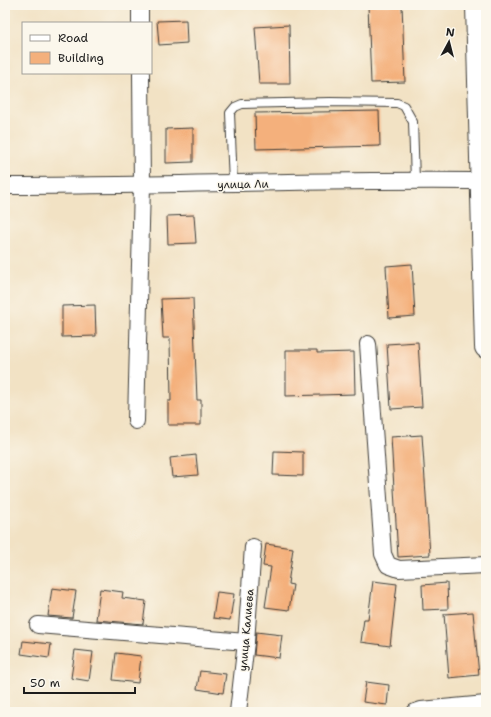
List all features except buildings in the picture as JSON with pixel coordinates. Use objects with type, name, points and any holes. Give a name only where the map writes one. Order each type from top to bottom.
[{"type":"street","points":[[140,5],[140,22]]},
{"type":"street","points":[[477,5],[486,347]]},
{"type":"street","points":[[136,421],[142,186],[141,74]]},
{"type":"street","name":"улица Ли","points":[[5,186],[142,186],[415,180],[482,181]]},
{"type":"street","points":[[368,344],[383,554],[388,565],[399,569],[486,565]]},
{"type":"street","name":"улица Калиева","points":[[238,712],[246,642],[253,547]]},
{"type":"street","points":[[38,625],[246,642]]},
{"type":"street","points":[[416,712],[421,710],[486,704]]},
{"type":"lane","points":[[233,184],[230,113],[235,107],[242,104],[330,102],[397,103],[404,106],[409,112],[413,122],[415,180]]}]
